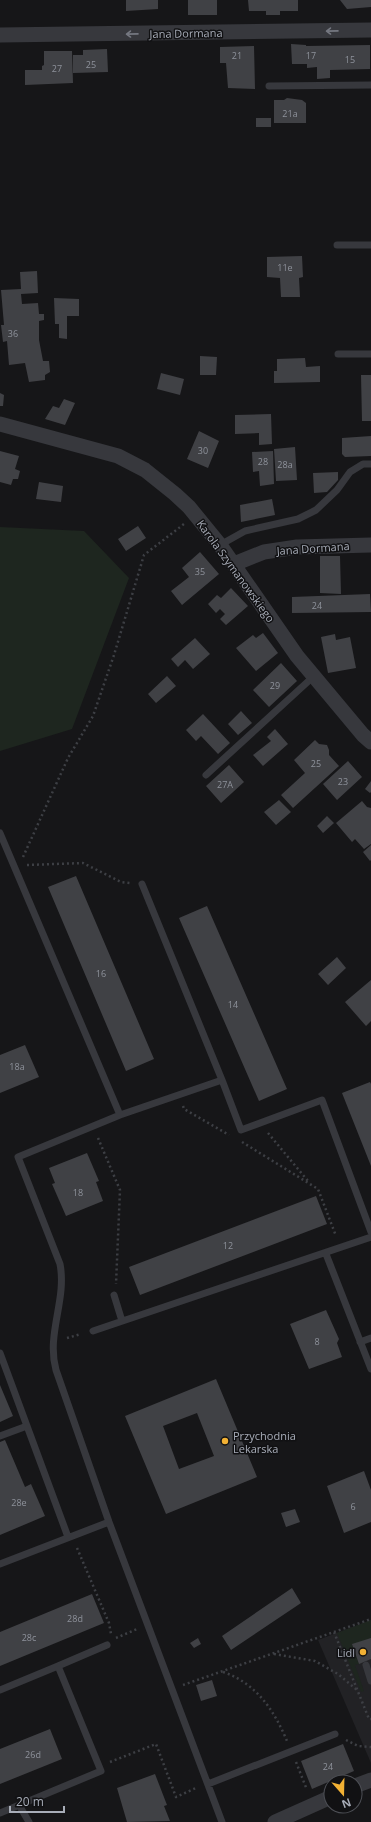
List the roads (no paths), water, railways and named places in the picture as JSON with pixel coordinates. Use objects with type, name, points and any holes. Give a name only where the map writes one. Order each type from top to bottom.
[{"type":"street","name":"Jana Dormana","points":[[0,35],[371,30]]},
{"type":"street","name":"Karola Szymanowskiego","points":[[0,424],[81,444],[118,456],[145,470],[180,499],[196,515],[220,545],[297,656],[368,737]]},
{"type":"street","name":"Jana Dormana","points":[[234,564],[264,552],[297,547],[371,545]]},
{"type":"street","points":[[275,1822],[323,1801]]},
{"type":"lane","points":[[269,86],[371,85]]},
{"type":"lane","points":[[336,245],[371,245]]},
{"type":"lane","points":[[338,354],[371,354]]},
{"type":"lane","points":[[220,545],[245,531],[298,519],[316,510],[337,490],[350,472],[363,464],[371,464]]},
{"type":"lane","points":[[206,775],[314,676]]},
{"type":"lane","points":[[0,833],[58,965],[120,1115]]},
{"type":"lane","points":[[142,884],[241,1130],[322,1100],[371,1232]]},
{"type":"lane","points":[[222,1080],[120,1115],[18,1157],[60,1264],[63,1286],[53,1342],[54,1362],[109,1522],[222,1822]]},
{"type":"lane","points":[[93,1331],[326,1254],[371,1237]]},
{"type":"lane","points":[[326,1254],[371,1369]]},
{"type":"lane","points":[[114,1295],[122,1321]]},
{"type":"lane","points":[[360,1342],[371,1338]]},
{"type":"lane","points":[[0,1353],[70,1537]]},
{"type":"lane","points":[[0,1436],[27,1426]]},
{"type":"lane","points":[[0,1564],[109,1522]]},
{"type":"lane","points":[[0,1690],[107,1645]]},
{"type":"lane","points":[[366,1665],[371,1681]]},
{"type":"lane","points":[[0,1813],[101,1771],[58,1666]]},
{"type":"lane","points":[[208,1784],[335,1734]]},
{"type":"lane","points":[[19,1805],[28,1822]]},
{"type":"place","name":"Przychodnia Lekarska","points":[[225,1441]]},
{"type":"place","name":"Lidl","points":[[363,1652]]}]
